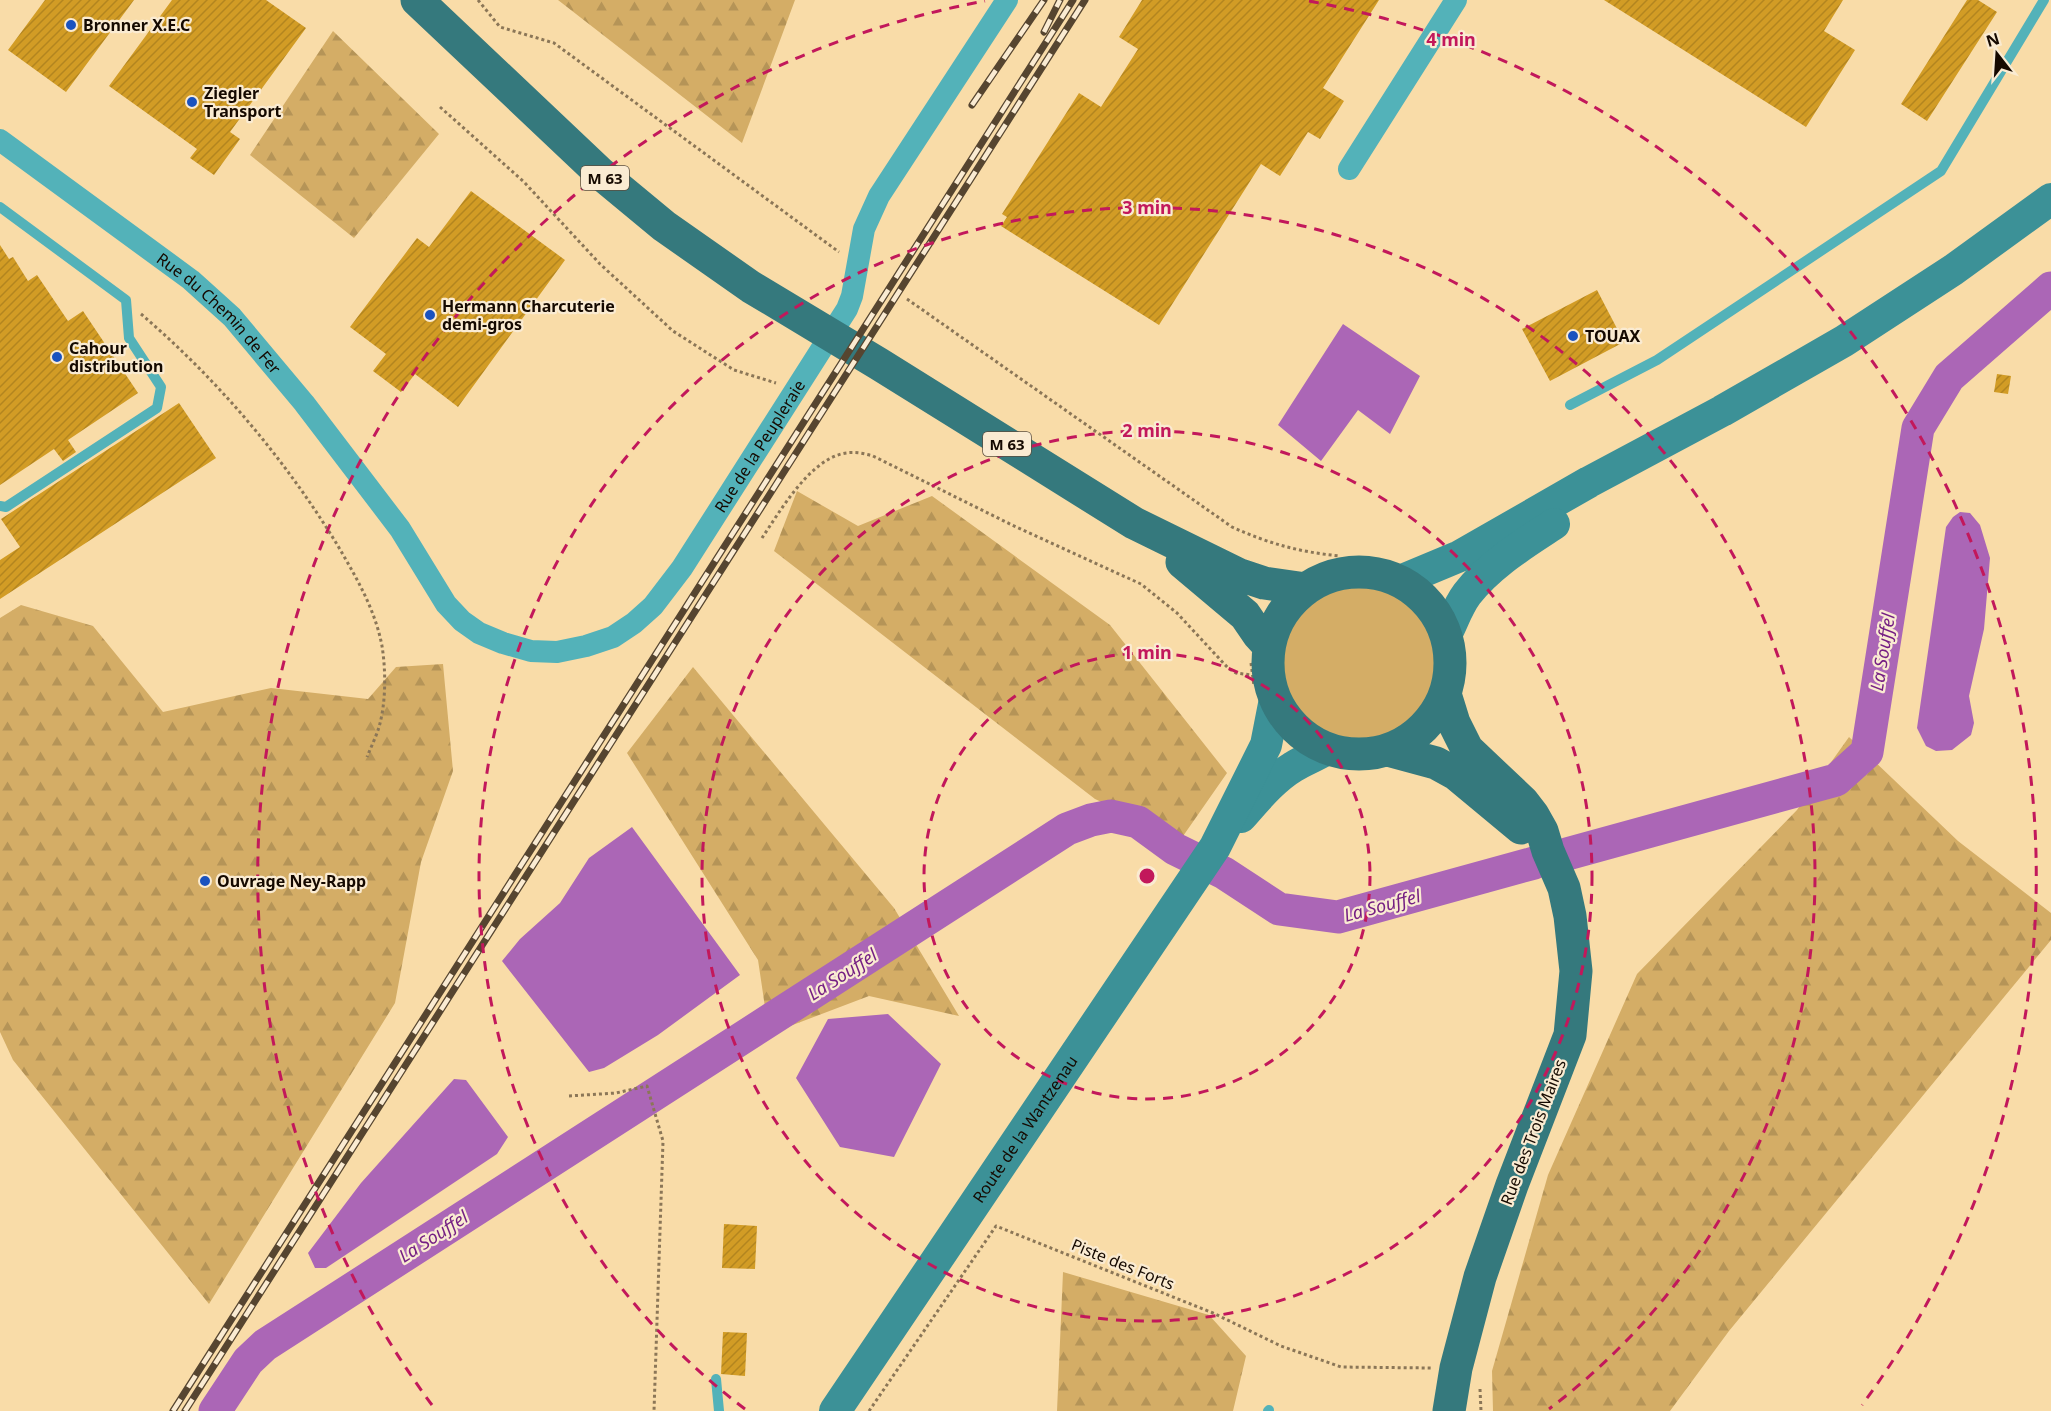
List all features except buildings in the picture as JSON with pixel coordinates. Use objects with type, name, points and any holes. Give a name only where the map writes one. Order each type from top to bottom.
[{"type":"main road","name":"M 63","points":[[417,0],[600,173],[664,226],[751,287],[1134,523],[1240,575],[1264,583],[1306,589]]},
{"type":"main road","points":[[2001,235],[2051,179]]},
{"type":"main road","points":[[1400,581],[1460,556],[1844,341],[1953,270],[2051,199]]},
{"type":"main road","points":[[1446,635],[1467,594],[1494,567],[1533,538],[1722,411]]},
{"type":"main road","name":"M 63","points":[[1134,523],[1245,615],[1258,634],[1260,652]]},
{"type":"main road","points":[[1342,573],[1372,573],[1400,581],[1429,603],[1446,635],[1451,664],[1445,694],[1436,712],[1423,728],[1407,741],[1388,750],[1368,754],[1347,754],[1327,749],[1305,737],[1265,698],[1268,673],[1260,652],[1289,604],[1306,589],[1323,579],[1342,573]]},
{"type":"main road","name":"Rue des Trois Maires","points":[[1445,694],[1454,723],[1467,749],[1523,802],[1542,831],[1564,888],[1570,916],[1576,971],[1570,1035],[1512,1185],[1484,1267],[1456,1368],[1449,1411]]},
{"type":"main road","name":"Route de la Wantzenau","points":[[835,1411],[1207,858],[1266,745],[1265,698]]},
{"type":"main road","name":"Route de la Wantzenau","points":[[1207,858],[1273,783],[1292,767],[1327,749]]},
{"type":"main road","name":"Rue des Trois Maires","points":[[1388,750],[1436,763],[1456,774],[1548,851]]},
{"type":"street","name":"Rue de la Peupleraie","points":[[400,529],[446,604],[462,621],[479,633],[503,643],[531,651],[556,652],[613,637],[634,623],[653,606],[682,568],[847,309],[852,296],[864,229],[879,196],[1007,0]]},
{"type":"street","points":[[1349,169],[1456,0]]},
{"type":"street","name":"Rue du Chemin de Fer","points":[[0,140],[191,279],[213,299],[270,360],[400,529]]},
{"type":"lane","points":[[1570,405],[1657,360],[1941,171],[2044,0]]},
{"type":"lane","points":[[0,207],[126,300],[129,338],[161,387],[157,408],[6,507],[0,506]]},
{"type":"lane","points":[[716,1379],[719,1411]]},
{"type":"path","points":[[478,0],[500,27],[554,43],[857,266]]},
{"type":"path","points":[[440,107],[524,182],[600,264],[673,331],[734,370],[798,388]]},
{"type":"path","points":[[126,300],[190,358],[259,435],[318,514],[356,577],[367,599],[377,630],[384,675],[379,726],[367,757]]},
{"type":"path","points":[[907,300],[1232,527],[1269,543],[1313,554],[1340,556]]},
{"type":"path","points":[[762,538],[786,502],[826,460],[843,454],[859,453],[873,456],[1140,584],[1177,613],[1228,668],[1236,673],[1252,675]]},
{"type":"path","points":[[1260,652],[1252,675],[1265,698]]},
{"type":"path","points":[[569,1096],[616,1093],[647,1086],[663,1141],[654,1411]]},
{"type":"path","name":"Piste des Forts","points":[[869,1411],[996,1227],[1213,1313],[1281,1346],[1341,1366],[1456,1368]]},
{"type":"green space","points":[[558,0],[795,0],[742,143]]},
{"type":"green space","points":[[333,31],[439,134],[354,238],[250,155]]},
{"type":"green space","points":[[797,491],[858,526],[932,496],[1110,625],[1227,773],[1181,839],[1095,799],[774,551]]},
{"type":"green space","points":[[1359,583],[1375,584],[1390,589],[1417,606],[1434,633],[1439,648],[1439,680],[1434,695],[1417,722],[1390,739],[1375,744],[1359,745],[1343,744],[1328,739],[1301,722],[1284,695],[1279,680],[1278,664],[1279,648],[1284,633],[1301,606],[1328,589],[1343,584]]},
{"type":"green space","points":[[21,605],[93,626],[163,712],[271,688],[368,699],[396,667],[443,664],[453,771],[421,862],[395,1003],[209,1304],[13,1060],[0,1032],[0,618]]},
{"type":"green space","points":[[693,667],[894,908],[959,1016],[869,996],[769,1034],[758,960],[627,753]]},
{"type":"green space","points":[[1849,737],[1958,841],[2051,913],[2051,940],[1729,1331],[1670,1411],[1493,1411],[1492,1371],[1548,1175],[1637,974],[1797,810]]},
{"type":"green space","points":[[1063,1272],[1209,1315],[1246,1356],[1233,1411],[1057,1411]]},
{"type":"shaded area","points":[[1343,324],[1420,376],[1390,434],[1358,410],[1321,461],[1278,425]]},
{"type":"shaded area","points":[[1960,512],[1970,513],[1980,525],[1990,558],[1984,629],[1969,696],[1974,723],[1971,735],[1952,750],[1936,751],[1926,746],[1917,728],[1946,527]]},
{"type":"shaded area","points":[[632,827],[740,975],[658,1035],[604,1068],[589,1072],[502,961],[520,939],[560,903],[589,858]]},
{"type":"shaded area","points":[[888,1014],[941,1064],[894,1157],[840,1147],[796,1078],[828,1019]]},
{"type":"shaded area","points":[[454,1079],[466,1080],[508,1137],[497,1154],[326,1268],[315,1268],[308,1253],[361,1183]]},
{"type":"waterway","name":"La Souffel","points":[[1567,854],[1836,780],[1867,752],[1918,428],[1949,377],[2051,288]]},
{"type":"waterway","name":"La Souffel","points":[[215,1411],[248,1361],[265,1345],[1067,829],[1091,820],[1111,816],[1138,822],[1175,849],[1224,873],[1279,909],[1338,917],[1534,863]]},
{"type":"railway","points":[[972,105],[1044,0]]},
{"type":"railway","points":[[1044,32],[1060,0]]},
{"type":"railway","points":[[173,1411],[1073,0]]},
{"type":"railway","points":[[185,1411],[1085,0]]},
{"type":"place","name":"Bronner X.E.C","points":[[71,25]]},
{"type":"place","name":"Ziegler Transport","points":[[192,102]]},
{"type":"place","name":"Hermann Charcuterie demi-gros","points":[[430,315]]},
{"type":"place","name":"TOUAX","points":[[1573,336]]},
{"type":"place","name":"Cahour distribution","points":[[57,357]]},
{"type":"place","name":"Ouvrage Ney-Rapp","points":[[205,881]]}]
